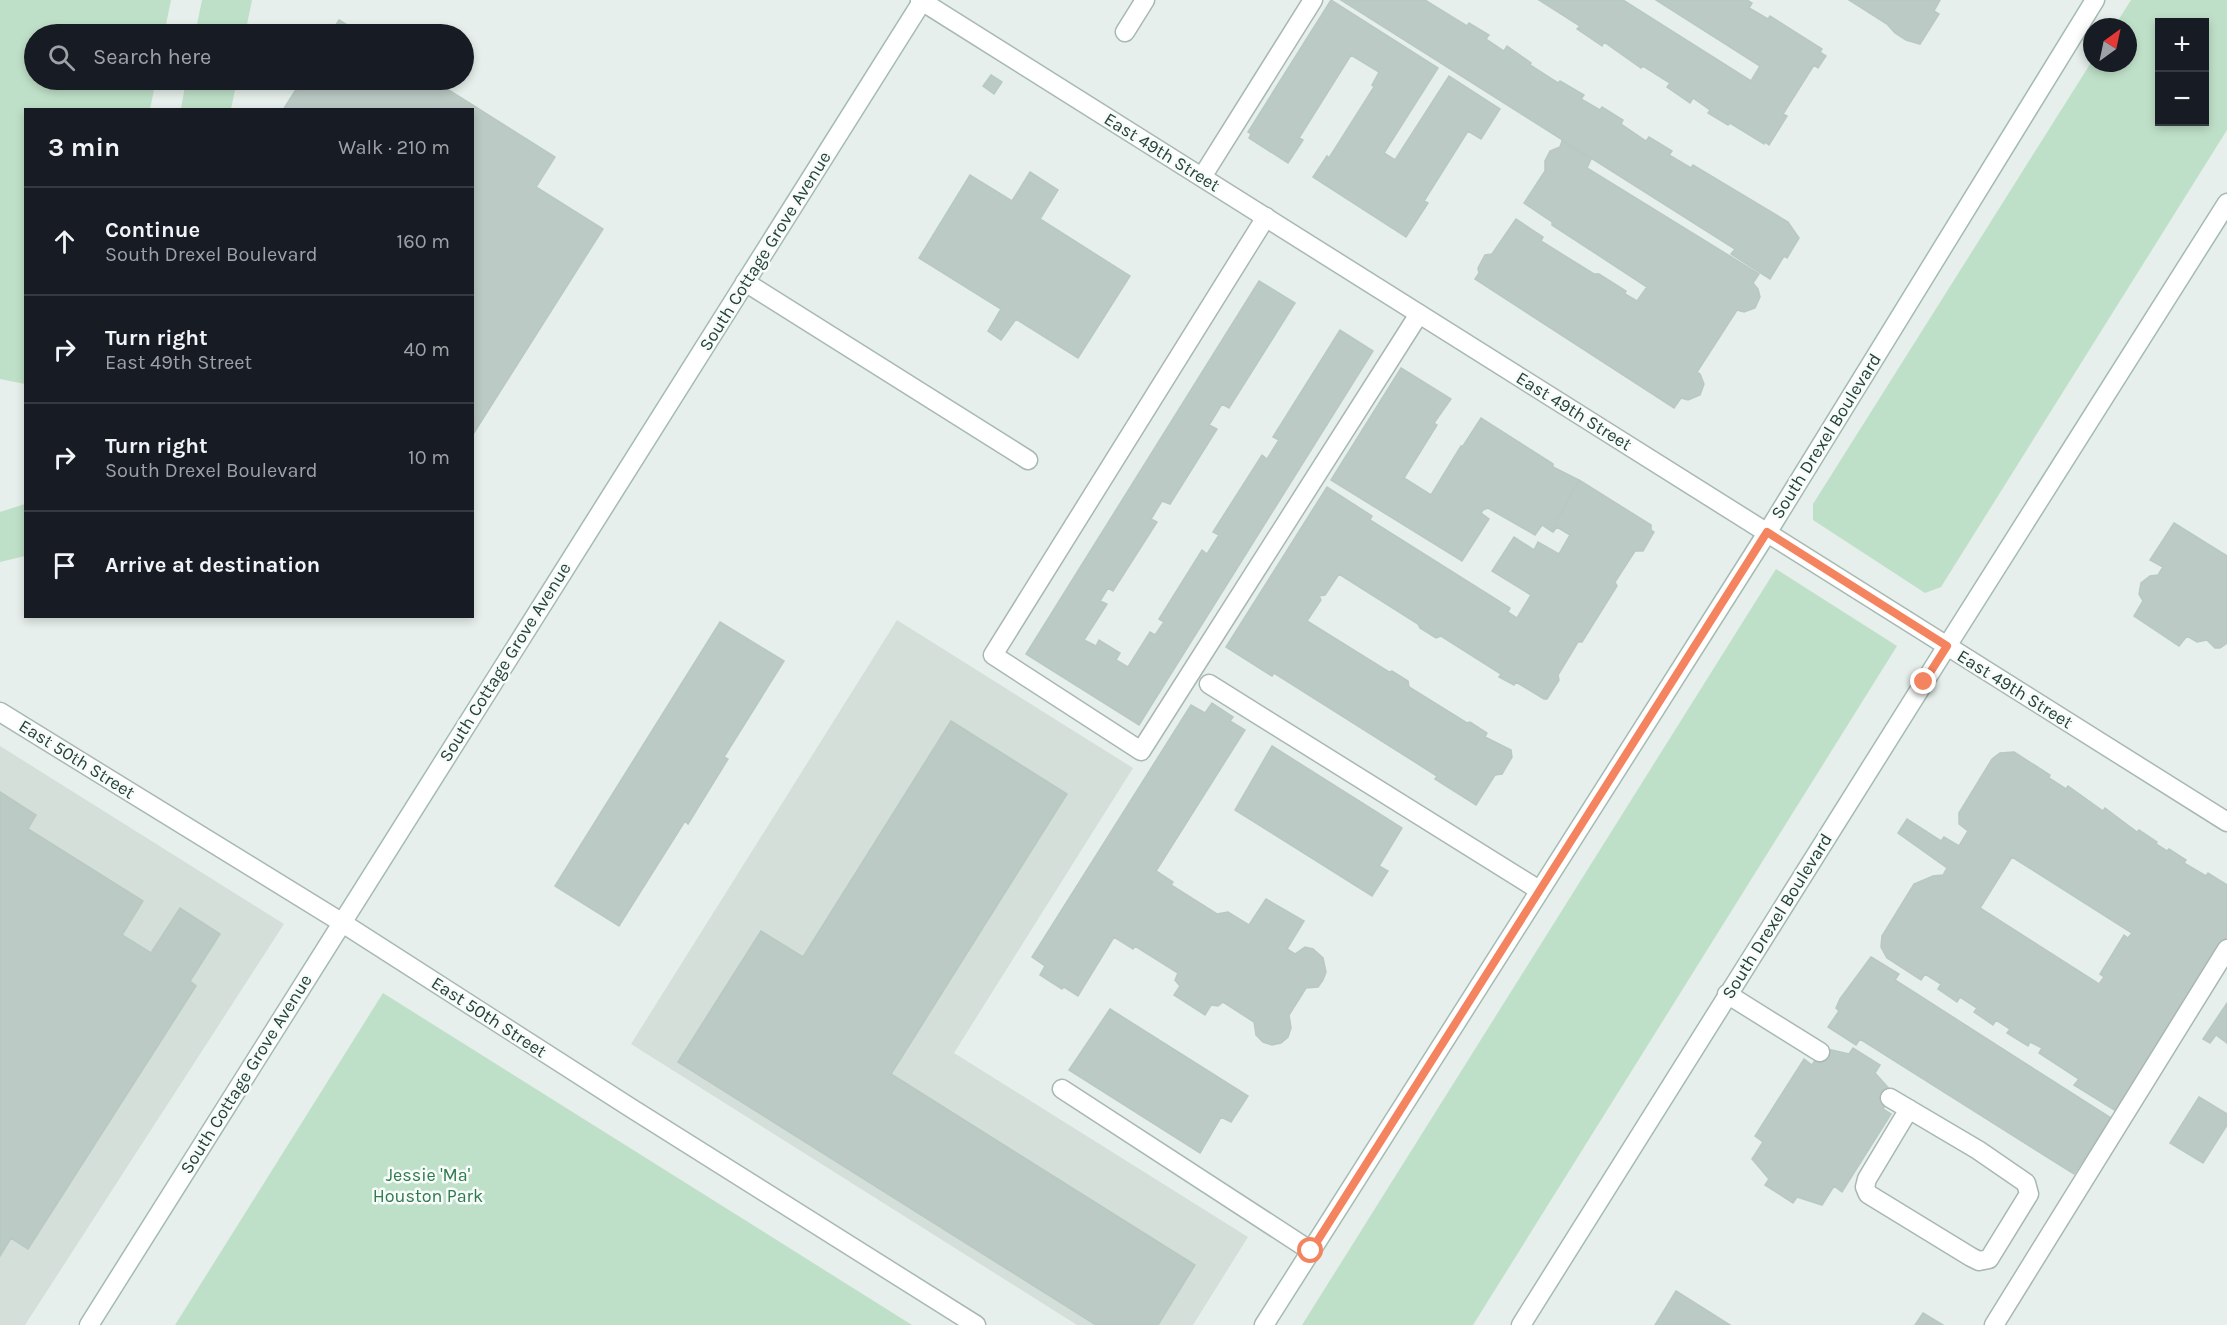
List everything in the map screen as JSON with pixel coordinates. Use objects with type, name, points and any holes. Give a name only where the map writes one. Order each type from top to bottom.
[{"type":"street","name":"East 49th Street","points":[[922,0],[2227,822]]},
{"type":"street","name":"South Cottage Grove Avenue","points":[[88,1325],[922,0]]},
{"type":"street","points":[[1125,32],[1145,0]]},
{"type":"street","points":[[1202,177],[1313,0]]},
{"type":"street","name":"South Drexel Boulevard","points":[[1264,1325],[1767,532],[2095,0]]},
{"type":"street","name":"South Drexel Boulevard","points":[[1521,1325],[1727,994],[2227,203]]},
{"type":"street","points":[[1266,217],[993,655],[1141,751],[1419,314]]},
{"type":"street","points":[[746,282],[1028,460]]},
{"type":"street","points":[[1209,684],[1539,890]]},
{"type":"street","name":"East 50th Street","points":[[2,716],[341,922],[976,1325]]},
{"type":"street","points":[[1998,1323],[2227,949]]},
{"type":"street","points":[[1727,994],[1820,1052]]},
{"type":"street","points":[[1062,1089],[1311,1251]]},
{"type":"street","points":[[1890,1098],[1909,1109],[1978,1150],[2026,1183],[2029,1194],[1989,1259],[1979,1261],[1971,1257],[1868,1194],[1865,1187],[1867,1179],[1909,1109]]},
{"type":"shaded area","points":[[897,620],[1133,768],[954,1053],[1248,1237],[1193,1325],[1077,1325],[631,1044]]},
{"type":"shaded area","points":[[0,746],[284,924],[25,1325],[0,1325]]},
{"type":"green space","points":[[0,0],[171,0],[166,24],[24,24],[24,90],[154,90],[150,108],[24,108],[24,384],[0,379]]},
{"type":"green space","points":[[202,0],[252,0],[247,24],[197,24]]},
{"type":"green space","points":[[2131,0],[2227,0],[2227,130],[1941,587],[1925,593],[1813,520],[1813,504],[2085,72],[2137,72],[2137,18],[2120,18]]},
{"type":"green space","points":[[184,90],[235,90],[231,108],[181,108]]},
{"type":"green space","points":[[24,504],[24,556],[0,562],[0,512]]},
{"type":"green space","points":[[1776,569],[1897,646],[1473,1325],[1302,1325]]},
{"type":"green space","name":"Jessie 'Ma' Houston Park","points":[[383,993],[912,1325],[175,1325]]},
{"type":"building","points":[[1331,0],[1438,68],[1384,153],[1395,160],[1449,76],[1500,109],[1481,139],[1468,131],[1424,201],[1428,203],[1406,237],[1313,177],[1327,156],[1329,158],[1374,87],[1372,85],[1379,72],[1351,55],[1299,138],[1303,140],[1288,163],[1249,138],[1251,134],[1248,132]]},
{"type":"building","points":[[1341,0],[1425,0],[1467,26],[1469,23],[1489,35],[1486,39],[1504,51],[1507,46],[1531,63],[1530,65],[1558,83],[1560,81],[1584,95],[1581,99],[1600,110],[1602,107],[1623,120],[1621,124],[1646,141],[1649,137],[1672,151],[1669,155],[1691,168],[1693,165],[1788,222],[1799,238],[1787,258],[1784,256],[1770,279],[1731,254],[1735,249]]},
{"type":"building","points":[[1539,0],[1623,0],[1751,81],[1760,66],[1656,0],[1747,0],[1752,3],[1749,8],[1768,19],[1770,16],[1822,49],[1820,52],[1826,56],[1818,68],[1814,65],[1783,114],[1787,116],[1769,145],[1708,113],[1710,110],[1693,98],[1690,103],[1667,87],[1670,83],[1643,66],[1641,68],[1604,42],[1602,46],[1577,29],[1580,26]]},
{"type":"building","points":[[1849,0],[1940,0],[1934,11],[1939,14],[1920,44],[1906,40],[1887,24]]},
{"type":"building","points":[[991,75],[1002,82],[994,94],[983,86]]},
{"type":"building","points":[[296,90],[449,90],[555,157],[536,187],[603,229],[474,433],[474,108],[284,108]]},
{"type":"building","points":[[1562,141],[1591,159],[1587,168],[1759,274],[1753,283],[1760,297],[1755,308],[1744,312],[1737,310],[1697,372],[1704,384],[1700,395],[1688,400],[1681,398],[1674,408],[1475,279],[1485,255],[1492,254],[1516,219],[1543,237],[1541,241],[1594,274],[1599,274],[1637,301],[1647,287],[1552,225],[1552,222],[1524,203],[1545,171],[1545,161],[1550,151],[1560,147]]},
{"type":"building","points":[[1030,172],[1058,190],[1040,219],[1130,276],[1078,358],[1016,319],[1001,340],[988,331],[1001,309],[919,258],[970,175],[1012,201]]},
{"type":"building","points":[[1259,281],[1295,303],[1229,408],[1222,404],[1209,425],[1217,429],[1170,504],[1162,501],[1151,519],[1157,522],[1113,591],[1108,588],[1100,601],[1107,604],[1084,640],[1096,646],[1099,640],[1120,653],[1116,660],[1128,667],[1150,632],[1155,635],[1164,622],[1159,619],[1202,550],[1207,554],[1219,535],[1213,532],[1262,455],[1267,459],[1279,440],[1273,437],[1340,330],[1373,351],[1139,725],[1026,654]]},
{"type":"building","points":[[1401,368],[1451,399],[1434,423],[1437,425],[1404,478],[1431,495],[1481,418],[1553,464],[1553,467],[1579,480],[1551,531],[1542,525],[1535,535],[1488,508],[1481,513],[1489,519],[1462,561],[1331,480]]},
{"type":"building","points":[[1579,480],[1651,525],[1651,530],[1654,532],[1643,551],[1635,551],[1615,582],[1617,586],[1582,642],[1578,642],[1558,675],[1559,680],[1547,699],[1516,682],[1514,685],[1499,677],[1501,674],[1441,636],[1436,638],[1339,574],[1325,595],[1319,596],[1321,600],[1307,621],[1389,672],[1392,671],[1408,681],[1409,687],[1487,733],[1485,737],[1511,750],[1512,757],[1502,774],[1495,775],[1476,805],[1435,779],[1437,776],[1274,673],[1272,676],[1226,647],[1327,487],[1372,516],[1370,520],[1510,608],[1508,612],[1517,618],[1531,595],[1492,571],[1514,537],[1534,550],[1538,542],[1559,554],[1570,535],[1557,527],[1553,532],[1551,531]]},
{"type":"building","points":[[2174,523],[2227,556],[2227,643],[2220,648],[2215,648],[2207,640],[2197,642],[2187,636],[2179,646],[2134,616],[2143,601],[2139,594],[2141,583],[2150,576],[2158,575],[2163,567],[2150,560]]},
{"type":"building","points":[[720,622],[784,661],[724,757],[728,759],[688,824],[685,821],[619,926],[555,886]]},
{"type":"building","points":[[1212,703],[1233,717],[1230,721],[1245,730],[1156,871],[1173,882],[1171,885],[1217,914],[1228,912],[1249,925],[1266,899],[1304,921],[1287,949],[1295,954],[1305,947],[1313,949],[1323,958],[1326,972],[1318,987],[1306,988],[1289,1015],[1291,1028],[1288,1037],[1281,1043],[1272,1045],[1263,1042],[1256,1035],[1254,1022],[1223,1002],[1218,1006],[1211,1005],[1205,1015],[1174,995],[1180,986],[1175,980],[1178,973],[1135,946],[1133,949],[1114,937],[1078,996],[1040,975],[1045,966],[1032,957],[1191,705],[1205,713]]},
{"type":"building","points":[[951,721],[1067,794],[891,1074],[1195,1265],[1158,1325],[1096,1325],[678,1062],[761,931],[803,957]]},
{"type":"building","points":[[1272,746],[1402,828],[1379,866],[1388,871],[1372,896],[1235,810]]},
{"type":"building","points":[[2014,752],[2050,775],[2049,778],[2066,789],[2068,786],[2103,811],[2105,808],[2137,832],[2139,830],[2157,842],[2156,844],[2186,860],[2184,863],[2206,876],[2208,873],[2227,885],[2227,937],[2116,1111],[2074,1085],[2079,1079],[2039,1053],[2042,1048],[2030,1042],[2028,1046],[2007,1033],[2010,1029],[1996,1020],[1993,1025],[1974,1012],[1977,1008],[1960,997],[1957,1002],[1938,989],[1941,984],[1925,974],[1921,980],[1887,958],[1881,947],[1882,936],[1914,884],[1933,876],[1943,875],[1947,868],[1898,833],[1907,819],[1941,841],[1944,837],[1959,846],[1968,831],[1959,824],[1959,813],[1992,759],[2000,753]],"holes":[[[2012,857],[2132,933],[2128,938],[2124,935],[2100,974],[2104,977],[2099,984],[1980,908]]]},
{"type":"building","points":[[0,792],[36,815],[28,829],[143,901],[122,935],[151,953],[180,908],[220,934],[190,981],[196,986],[28,1249],[11,1238],[0,1256]]},
{"type":"building","points":[[1871,957],[1899,974],[1895,980],[2111,1118],[2074,1174],[1860,1039],[1856,1045],[1828,1027],[1839,1011],[1836,1008],[1840,999]]},
{"type":"building","points":[[2227,1003],[2227,1043],[2216,1035],[2210,1043],[2203,1039]]},
{"type":"building","points":[[1110,1009],[1248,1096],[1231,1122],[1221,1117],[1200,1153],[1069,1070]]},
{"type":"building","points":[[1823,1048],[1849,1054],[1853,1048],[1880,1065],[1875,1073],[1893,1093],[1883,1109],[1891,1114],[1842,1192],[1834,1186],[1822,1205],[1797,1197],[1793,1203],[1765,1185],[1769,1179],[1752,1159],[1763,1142],[1755,1136],[1804,1059],[1812,1065]]},
{"type":"building","points":[[2199,1097],[2227,1114],[2227,1125],[2203,1163],[2170,1143]]},
{"type":"building","points":[[1676,1291],[1730,1325],[1655,1325]]},
{"type":"building","points":[[1923,1313],[1943,1325],[1915,1325]]},
{"type":"route","points":[[1311,1251],[1767,532],[1947,646],[1924,682]]}]
